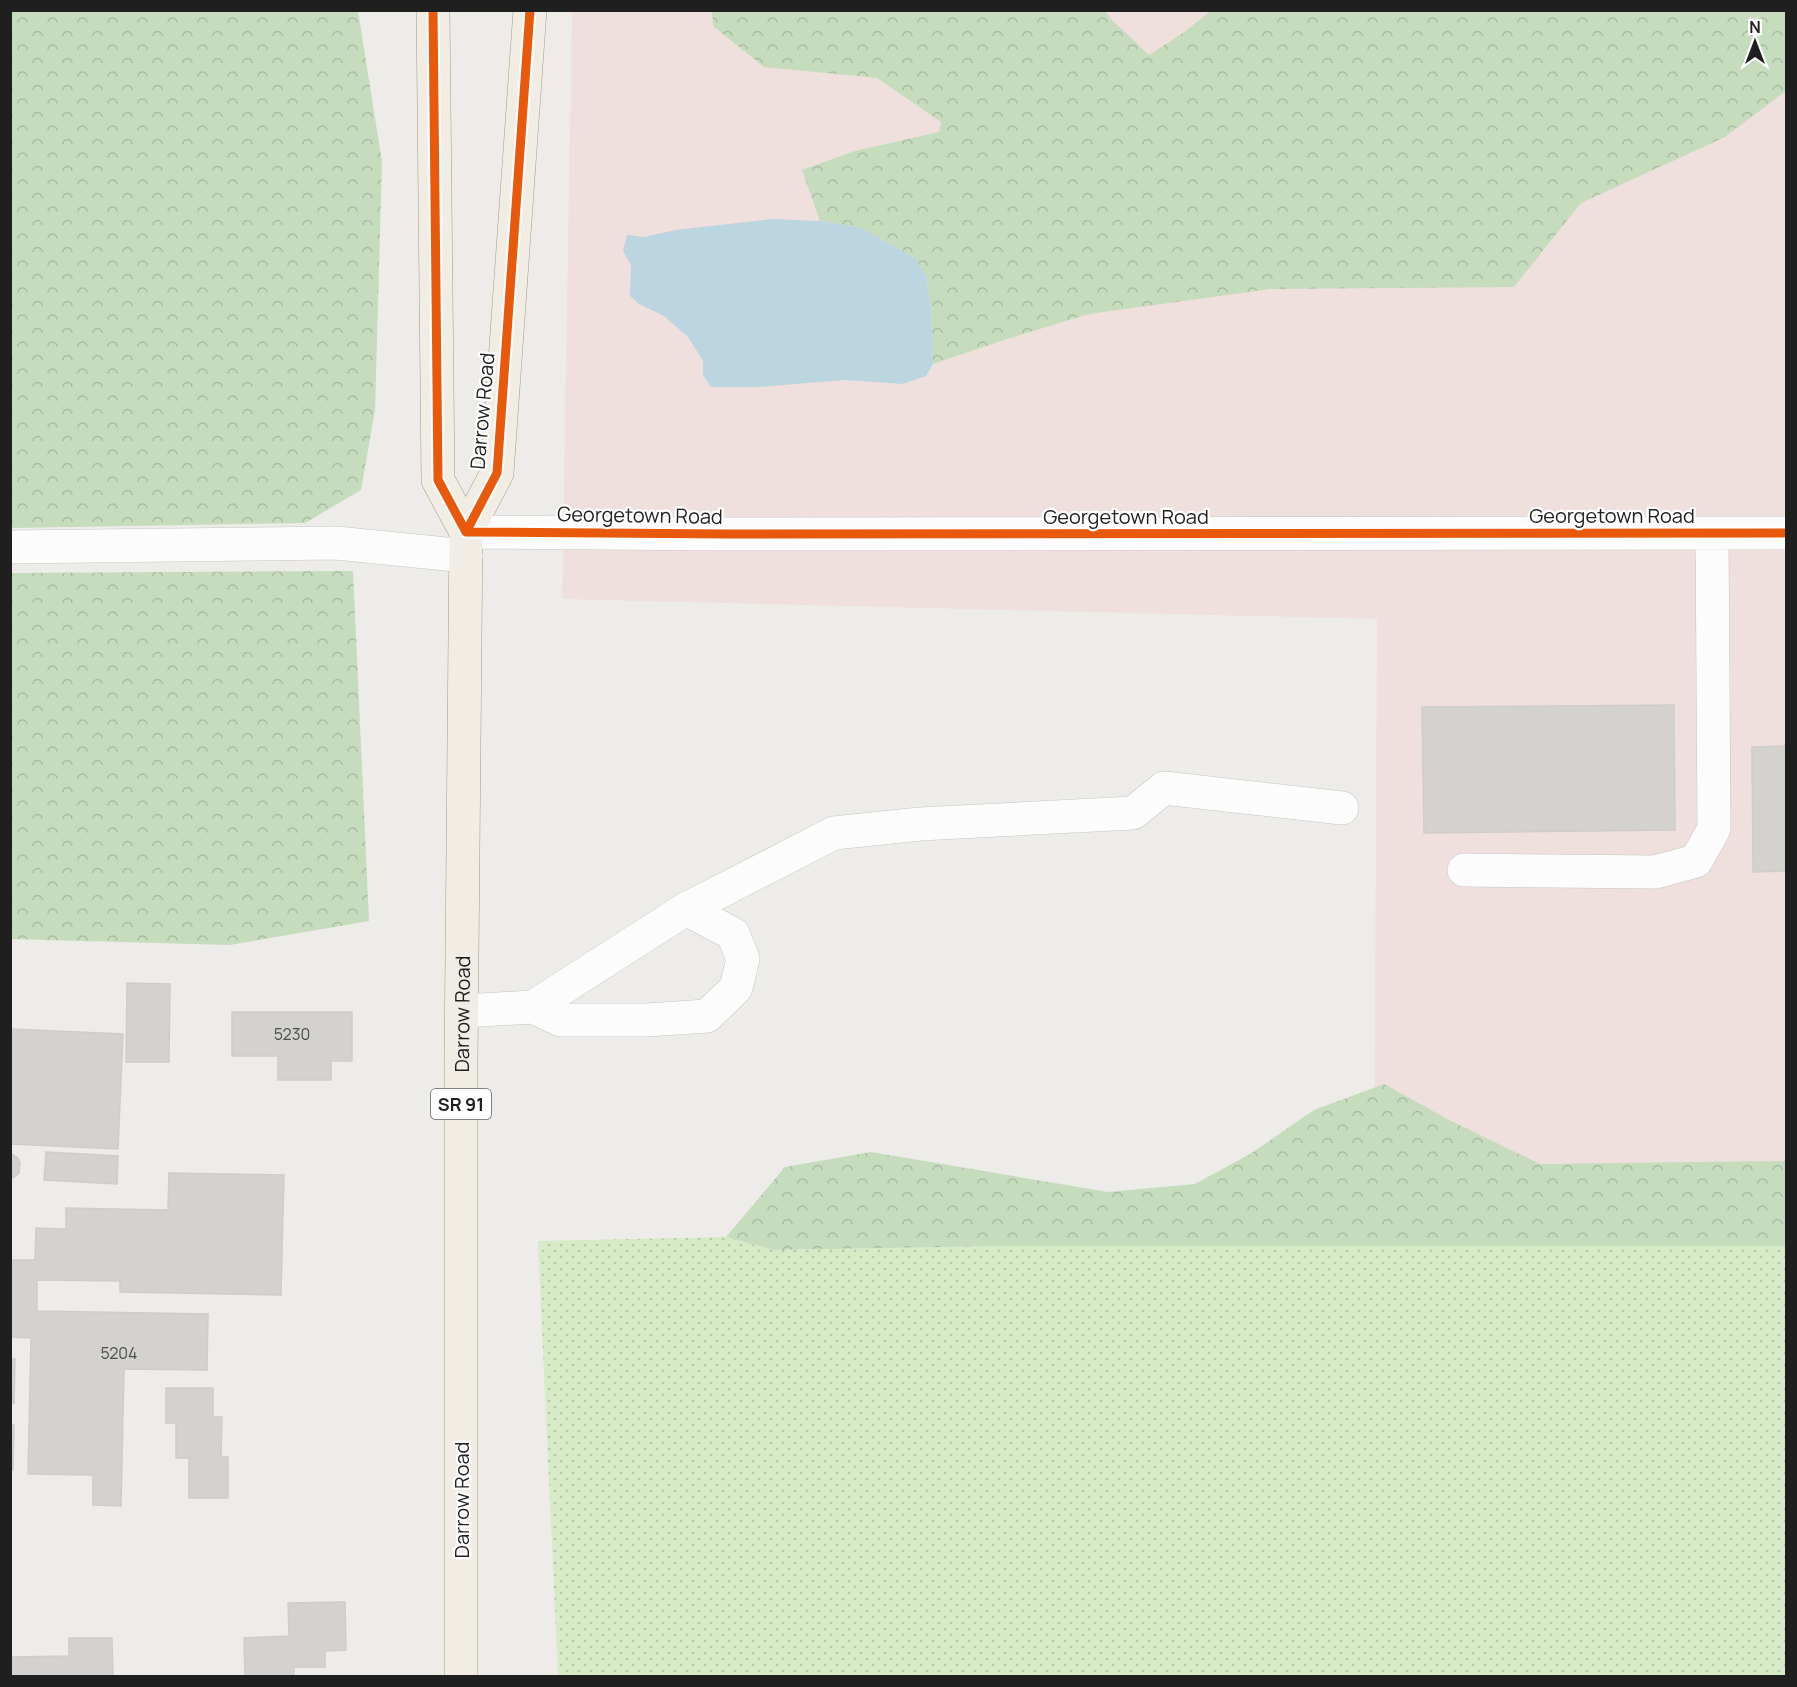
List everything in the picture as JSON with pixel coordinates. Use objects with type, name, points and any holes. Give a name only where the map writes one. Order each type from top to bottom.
[{"type":"main road","name":"Darrow Road","points":[[433,10],[438,480],[466,544]]},
{"type":"main road","name":"Darrow Road","points":[[461,1677],[462,1011],[466,544],[497,473],[530,10]]},
{"type":"street","points":[[1464,870],[1655,872],[1696,861],[1714,829],[1712,533]]},
{"type":"street","name":"Georgetown Road","points":[[10,547],[336,543],[466,544],[726,534],[1786,533]]},
{"type":"street","points":[[533,1007],[686,909],[834,833],[920,825],[1133,813],[1164,788],[1341,808]]},
{"type":"street","points":[[462,1011],[533,1007],[561,1020],[647,1020],[707,1016],[736,988],[743,959],[733,934],[686,909]]},
{"type":"shaded area","points":[[572,11],[1786,11],[1786,1167],[1374,1192],[1377,619],[562,599]]},
{"type":"green space","points":[[10,11],[358,11],[382,162],[375,410],[361,490],[305,523],[11,528]]},
{"type":"green space","points":[[712,11],[1105,11],[1149,55],[1211,11],[1786,11],[1786,91],[1725,137],[1581,203],[1514,287],[1270,289],[1089,314],[933,364],[931,310],[926,276],[915,258],[859,227],[820,221],[802,170],[855,151],[939,132],[941,122],[877,78],[764,67],[713,26]]},
{"type":"green space","points":[[353,571],[369,921],[230,945],[11,939],[11,573]]},
{"type":"green space","points":[[1384,1084],[1451,1121],[1540,1164],[1786,1161],[1786,1246],[994,1246],[774,1250],[726,1237],[785,1167],[871,1152],[1108,1192],[1195,1184],[1250,1154],[1314,1110]]},
{"type":"green space","points":[[726,1237],[774,1250],[994,1246],[1786,1246],[1786,1676],[558,1676],[538,1241]]},
{"type":"water","points":[[772,219],[820,221],[859,227],[915,258],[926,276],[931,310],[933,364],[926,376],[903,384],[845,380],[759,387],[711,387],[703,375],[703,361],[688,337],[664,316],[639,304],[630,296],[631,265],[623,251],[627,235],[644,237],[676,230]]},
{"type":"building","points":[[1674,705],[1675,830],[1424,833],[1422,707]]},
{"type":"building","points":[[1786,746],[1786,871],[1753,872],[1752,747]]},
{"type":"building","points":[[127,983],[170,984],[169,1062],[126,1062]]},
{"type":"building","points":[[232,1012],[352,1012],[352,1061],[331,1061],[331,1080],[278,1080],[278,1056],[232,1056]]},
{"type":"building","points":[[10,1029],[123,1034],[118,1149],[10,1144]]},
{"type":"building","points":[[46,1152],[118,1156],[117,1184],[44,1180]]},
{"type":"building","points":[[10,1153],[18,1158],[20,1163],[19,1173],[10,1180]]},
{"type":"building","points":[[169,1173],[284,1175],[281,1295],[120,1292],[120,1281],[37,1280],[37,1311],[208,1314],[207,1370],[124,1369],[121,1506],[93,1505],[93,1475],[28,1474],[31,1338],[10,1337],[10,1260],[35,1260],[36,1228],[66,1229],[66,1208],[168,1210]]},
{"type":"building","points":[[10,1359],[15,1359],[14,1403],[10,1403]]},
{"type":"building","points":[[166,1388],[213,1388],[213,1417],[222,1417],[221,1457],[228,1457],[228,1498],[189,1498],[189,1458],[176,1458],[176,1423],[166,1423]]},
{"type":"building","points":[[10,1425],[14,1425],[13,1470],[10,1470]]},
{"type":"building","points":[[345,1602],[346,1650],[325,1651],[325,1667],[294,1667],[294,1676],[245,1676],[244,1638],[289,1636],[288,1603]]},
{"type":"building","points":[[69,1638],[112,1638],[113,1676],[10,1676],[10,1657],[69,1656]]},
{"type":"cycle path","points":[[433,10],[438,480],[466,532]]},
{"type":"cycle path","points":[[466,532],[497,473],[530,10]]},
{"type":"cycle path","points":[[466,532],[726,534],[1786,533]]}]
